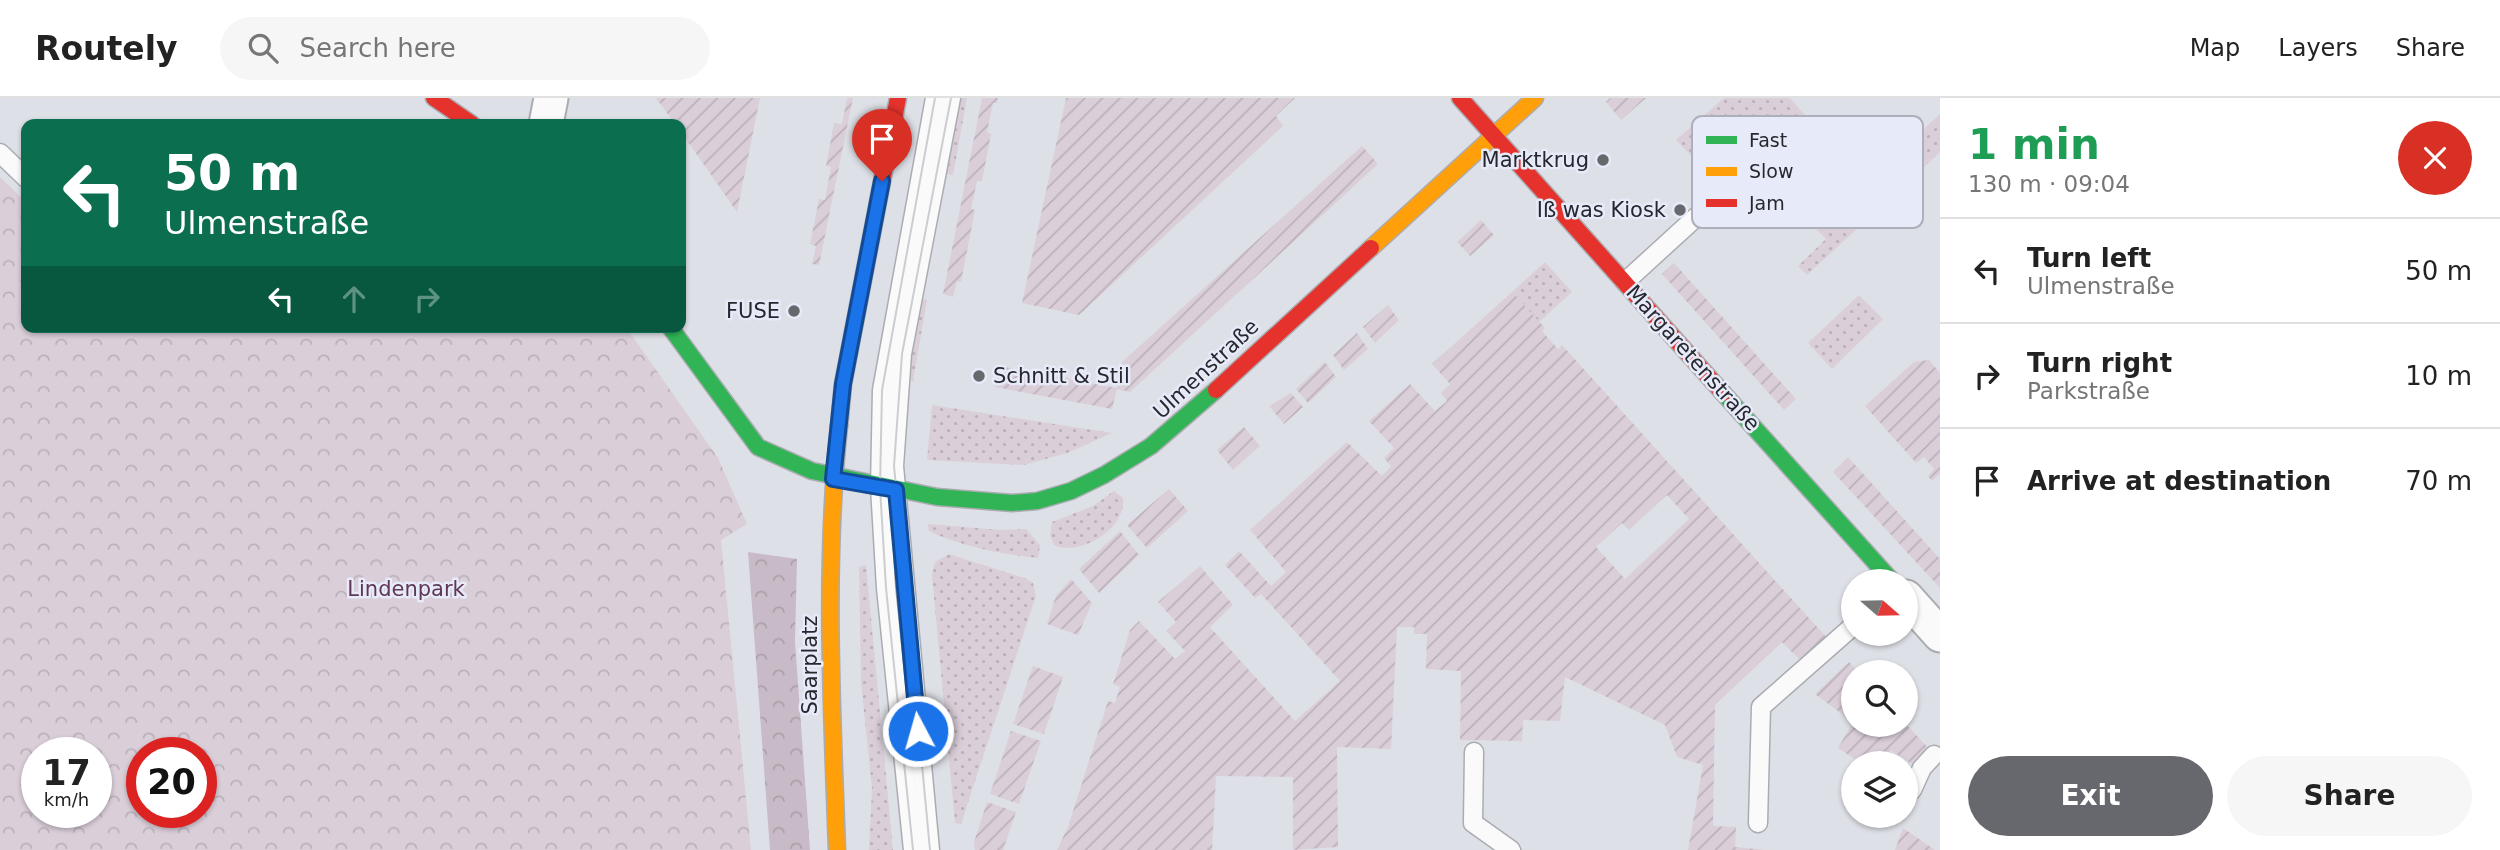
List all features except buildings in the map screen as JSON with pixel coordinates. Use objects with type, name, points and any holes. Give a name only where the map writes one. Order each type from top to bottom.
[{"type":"street","points":[[434,98],[465,119]]},
{"type":"street","points":[[547,119],[551,98]]},
{"type":"street","name":"Saarplatz","points":[[837,850],[830,630],[833,479],[843,384],[898,98]]},
{"type":"street","name":"Margaretenstraße","points":[[1460,98],[1881,569]]},
{"type":"street","name":"Ulmenstraße","points":[[674,333],[758,447],[775,460],[833,479],[888,489],[990,502],[1036,502],[1070,490],[1128,463],[1165,436],[1535,98]]},
{"type":"street","points":[[1918,610],[1940,635]]},
{"type":"lane","points":[[930,850],[888,489],[882,390],[935,98]]},
{"type":"lane","points":[[913,850],[886,588],[888,489],[902,354],[951,98]]},
{"type":"lane","points":[[0,153],[21,173]]},
{"type":"lane","points":[[1625,282],[1692,221]]},
{"type":"lane","points":[[1758,823],[1761,707],[1841,637]]},
{"type":"lane","points":[[1474,752],[1473,823],[1511,850]]},
{"type":"lane","points":[[1918,777],[1934,755]]},
{"type":"green space","points":[[656,98],[760,98],[737,212],[686,139],[686,119],[671,119]]},
{"type":"green space","points":[[847,98],[853,98],[819,265],[812,264],[816,246],[810,244],[819,199],[825,200],[831,167],[826,166],[834,123],[842,124]]},
{"type":"green space","points":[[959,98],[967,98],[953,175],[945,174]]},
{"type":"green space","points":[[982,98],[998,98],[997,103],[993,103],[987,132],[991,134],[982,181],[977,181],[971,209],[975,210],[961,282],[957,281],[953,297],[943,294]]},
{"type":"green space","points":[[1066,98],[1295,98],[1276,116],[1283,126],[1079,315],[1022,303]]},
{"type":"green space","points":[[1610,98],[1646,98],[1621,120],[1606,102]]},
{"type":"green space","points":[[1724,98],[1790,98],[1805,115],[1805,116],[1703,116]]},
{"type":"green space","points":[[1940,114],[1940,152],[1923,168],[1923,130]]},
{"type":"green space","points":[[1692,126],[1692,156],[1676,140]]},
{"type":"green space","points":[[1362,146],[1378,164],[1130,392],[1117,389],[1112,409],[995,387],[1000,366],[1117,388],[1122,362]]},
{"type":"green space","name":"Lindenpark","points":[[0,177],[21,197],[21,333],[630,333],[718,458],[747,524],[721,540],[751,850],[0,850]]},
{"type":"green space","points":[[1481,220],[1494,235],[1470,256],[1457,242]]},
{"type":"green space","points":[[1815,228],[1858,228],[1807,275],[1798,266],[1826,239]]},
{"type":"green space","points":[[1545,262],[1572,292],[1539,322],[1512,292]]},
{"type":"green space","points":[[1674,263],[1796,399],[1784,410],[1662,274]]},
{"type":"green space","points":[[1512,292],[1545,328],[1542,331],[1558,349],[1562,345],[1827,638],[1802,662],[1782,642],[1715,705],[1713,826],[1736,827],[1735,847],[1766,850],[1688,850],[1703,765],[1677,757],[1665,725],[1565,677],[1560,721],[1523,720],[1522,741],[1460,740],[1461,671],[1426,669],[1427,634],[1414,634],[1414,627],[1397,627],[1391,749],[1337,747],[1338,847],[1293,850],[1293,777],[1216,776],[1212,850],[1057,850],[1068,827],[1108,701],[1115,703],[1120,687],[1113,684],[1130,630],[1139,621],[1175,659],[1185,651],[1166,631],[1176,622],[1158,602],[1200,566],[1233,605],[1210,627],[1295,721],[1340,681],[1261,594],[1255,598],[1225,565],[1239,551],[1271,586],[1286,572],[1250,530],[1347,442],[1382,476],[1391,466],[1384,458],[1394,448],[1369,421],[1410,384],[1435,411],[1447,401],[1441,393],[1450,384],[1432,364]],"holes":[[[1667,495],[1689,519],[1625,579],[1596,547],[1622,523],[1629,530]]]},
{"type":"green space","points":[[1859,295],[1883,319],[1832,369],[1808,343]]},
{"type":"green space","points":[[921,298],[927,300],[913,381],[907,380]]},
{"type":"green space","points":[[1388,305],[1399,320],[1375,343],[1363,327]]},
{"type":"green space","points":[[1357,333],[1368,349],[1344,370],[1333,355]]},
{"type":"green space","points":[[1929,360],[1940,373],[1940,474],[1932,481],[1928,476],[1934,469],[1924,457],[1916,463],[1865,406],[1914,362]]},
{"type":"green space","points":[[1325,362],[1336,377],[1308,403],[1296,389]]},
{"type":"green space","points":[[1291,393],[1303,407],[1284,424],[1269,406]]},
{"type":"green space","points":[[932,405],[1112,433],[1067,453],[1024,465],[927,460]]},
{"type":"green space","points":[[1244,427],[1260,446],[1233,470],[1217,450]]},
{"type":"green space","points":[[1848,457],[1940,559],[1940,588],[1833,472]]},
{"type":"green space","points":[[1169,489],[1188,511],[1147,548],[1127,525]]},
{"type":"green space","points":[[1114,491],[1123,498],[1122,509],[1110,530],[1088,544],[1064,548],[1054,545],[1050,535],[1052,522],[1093,506]]},
{"type":"green space","points":[[928,524],[1000,530],[1026,529],[1040,545],[1038,558],[968,546],[929,531]]},
{"type":"green space","points":[[1120,531],[1139,555],[1099,593],[1079,569]]},
{"type":"green space","points":[[748,552],[797,559],[795,642],[810,850],[770,850]]},
{"type":"green space","points":[[949,554],[1027,579],[1033,583],[1036,596],[961,824],[955,823],[932,575],[935,562]]},
{"type":"green space","points":[[866,565],[893,850],[869,850],[872,788],[861,682],[859,567]]},
{"type":"green space","points":[[1071,579],[1092,603],[1078,635],[1047,624],[1056,596]]},
{"type":"green space","points":[[1033,666],[1063,677],[1044,734],[1013,724]]},
{"type":"green space","points":[[1841,670],[1841,713],[1815,694]]},
{"type":"green space","points":[[1011,731],[1041,741],[1019,804],[990,794]]},
{"type":"green space","points":[[1844,737],[1918,737],[1930,750],[1921,755],[1918,764],[1918,751],[1843,751],[1838,748]]},
{"type":"green space","points":[[987,802],[1016,812],[1003,850],[975,850],[974,842]]},
{"type":"green space","points":[[1903,828],[1935,850],[1895,850]]},
{"type":"tram line","points":[[913,850],[886,588],[880,487],[882,390],[935,98]]},
{"type":"tram line","points":[[930,850],[894,466],[902,354],[951,98]]},
{"type":"traffic: fast","points":[[674,333],[758,447],[812,471],[937,497],[1012,503],[1037,501],[1071,491],[1104,475],[1151,446],[1216,390]]},
{"type":"traffic: fast","points":[[1723,393],[1881,569]]},
{"type":"traffic: slow","points":[[1371,248],[1535,98]]},
{"type":"traffic: slow","points":[[837,850],[830,585],[839,426]]},
{"type":"traffic: jam","points":[[434,98],[465,119]]},
{"type":"traffic: jam","points":[[839,426],[843,384],[898,98]]},
{"type":"traffic: jam","points":[[1460,98],[1723,393]]},
{"type":"traffic: jam","points":[[1216,390],[1371,248]]},
{"type":"place","name":"Marktkrug","points":[[1603,160]]},
{"type":"place","name":"Iß was Kiosk","points":[[1680,210]]},
{"type":"place","name":"FUSE","points":[[794,311]]},
{"type":"place","name":"Schnitt & Stil","points":[[979,376]]},
{"type":"route","points":[[882,181],[843,384],[833,479],[896,490],[918,731]]}]
